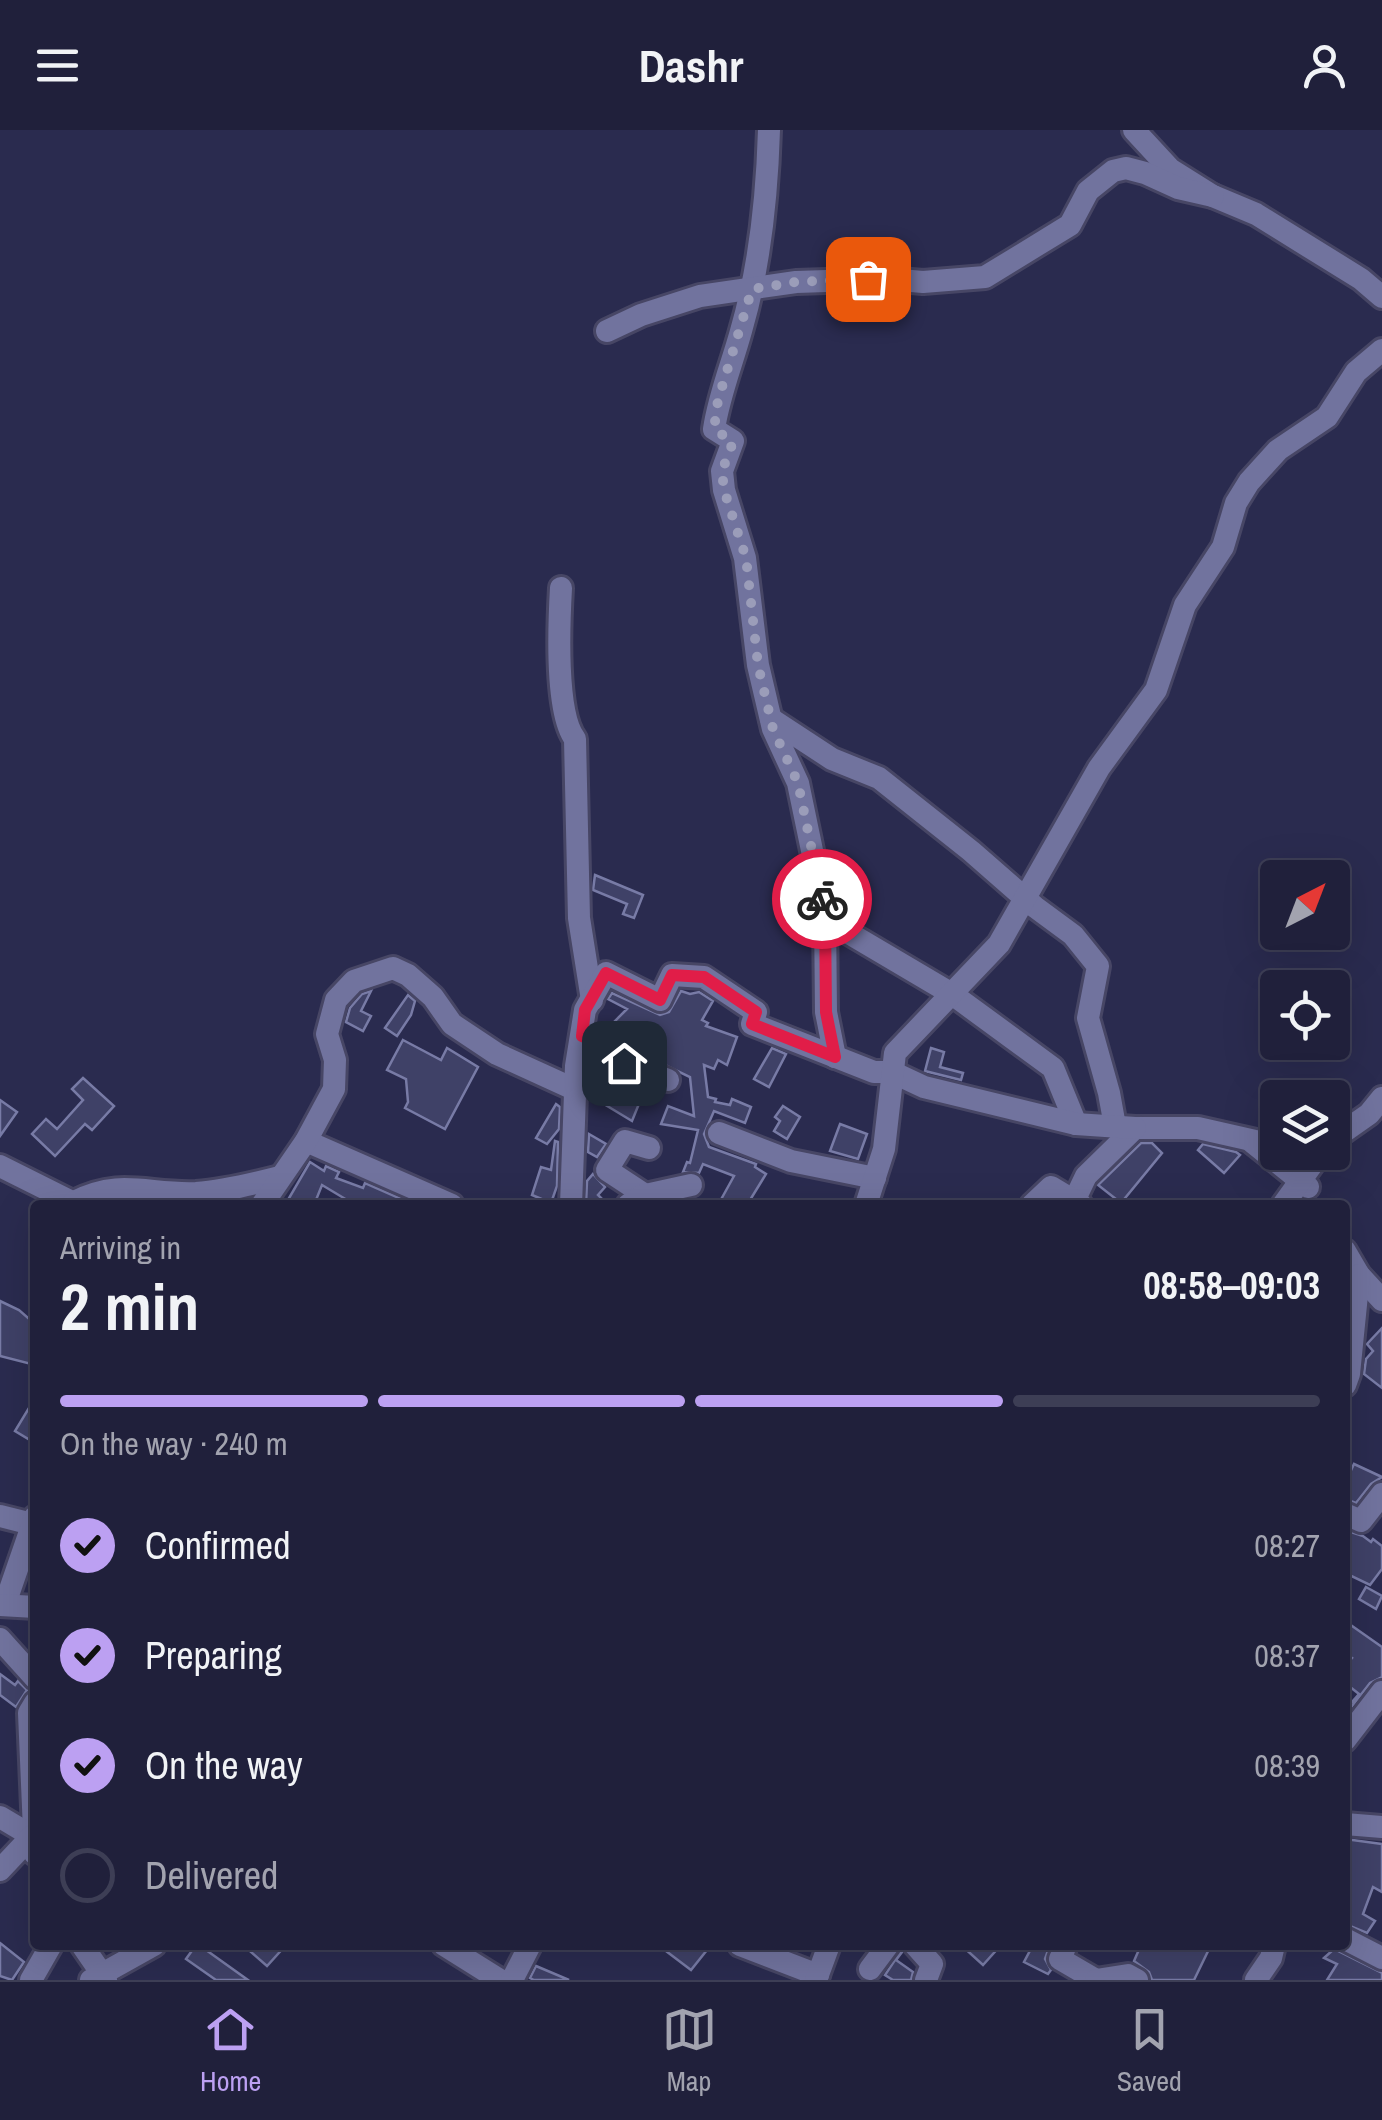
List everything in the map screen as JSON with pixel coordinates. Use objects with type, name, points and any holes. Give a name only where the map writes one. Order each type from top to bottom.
[{"type":"street","points":[[769,130],[762,238],[752,289],[718,400],[714,429],[733,442],[722,471],[724,490],[746,558],[758,665],[771,720],[798,783],[825,919],[826,1012],[835,1057]]},
{"type":"street","points":[[1134,130],[1170,170],[1214,196],[1256,214],[1361,279],[1382,297]]},
{"type":"street","points":[[608,331],[677,302],[752,289],[848,279],[922,282],[985,278],[1070,226],[1088,192],[1113,170],[1126,168],[1178,188],[1214,196]]},
{"type":"street","points":[[868,1200],[884,1149],[895,1053],[999,944],[1099,768],[1156,690],[1185,605],[1223,547],[1236,503],[1248,482],[1278,450],[1327,416],[1356,372],[1382,350]]},
{"type":"street","points":[[561,588],[559,664],[567,728],[575,739],[579,918],[592,1000]]},
{"type":"street","points":[[771,720],[832,759],[879,778],[1073,935],[1098,966],[1088,1018],[1125,1127]]},
{"type":"street","points":[[825,919],[952,994],[1053,1068],[1076,1124]]},
{"type":"street","points":[[266,1200],[306,1141],[334,1089],[335,1060],[327,1034],[336,1000],[354,980],[393,968],[408,975],[433,997],[452,1024],[497,1054],[576,1090]]},
{"type":"street","points":[[570,1200],[576,1066],[585,1010],[606,973],[660,1000],[672,975],[704,977],[756,1012],[752,1024],[874,1072],[892,1072],[924,1086],[1076,1124],[1198,1128],[1260,1142]]},
{"type":"street","points":[[582,1036],[619,1048],[628,1056],[624,1063],[668,1080]]},
{"type":"street","points":[[1350,1127],[1382,1098]]},
{"type":"street","points":[[1078,1200],[1086,1176],[1125,1127]]},
{"type":"street","points":[[718,1132],[791,1161],[875,1178]]},
{"type":"street","points":[[1250,1140],[1311,1178],[1288,1200]]},
{"type":"street","points":[[306,1141],[421,1199]]},
{"type":"street","points":[[649,1148],[625,1141],[607,1170],[637,1200],[691,1185]]},
{"type":"street","points":[[5,1177],[65,1200]]},
{"type":"street","points":[[84,1200],[108,1188],[194,1193],[280,1177]]},
{"type":"street","points":[[1038,1200],[1052,1187],[1072,1200]]},
{"type":"street","points":[[1350,1260],[1382,1300]]},
{"type":"street","points":[[1350,1364],[1359,1275]]},
{"type":"street","points":[[1350,1516],[1362,1521],[1382,1494]]},
{"type":"street","points":[[0,1516],[30,1520]]},
{"type":"street","points":[[30,1531],[2,1605],[30,1607]]},
{"type":"street","points":[[0,1639],[30,1672]]},
{"type":"street","points":[[1350,1737],[1373,1723],[1382,1692]]},
{"type":"street","points":[[30,1710],[30,1745]]},
{"type":"street","points":[[0,1817],[30,1842]]},
{"type":"street","points":[[1350,1824],[1382,1827]]},
{"type":"street","points":[[0,1870],[30,1847]]},
{"type":"street","points":[[1350,1942],[1382,1958]]},
{"type":"street","points":[[31,1980],[47,1950]]},
{"type":"street","points":[[85,1950],[100,1978],[146,1950]]},
{"type":"street","points":[[452,1950],[496,1978],[525,1950]]},
{"type":"street","points":[[752,1950],[817,1977],[827,1950]]},
{"type":"street","points":[[870,1969],[884,1950]]},
{"type":"street","points":[[1064,1950],[1060,1960],[1091,1978],[1128,1975],[1137,1980]]},
{"type":"street","points":[[1256,1980],[1273,1950]]},
{"type":"building","points":[[595,875],[643,895],[634,918],[623,914],[627,904],[593,890]]},
{"type":"building","points":[[371,991],[361,1011],[371,1016],[363,1031],[346,1022],[350,1008],[362,994]]},
{"type":"building","points":[[681,991],[699,992],[713,1001],[702,1020],[708,1023],[706,1026],[737,1037],[727,1065],[718,1060],[714,1069],[704,1065],[708,1097],[730,1105],[732,1099],[751,1107],[745,1123],[714,1111],[704,1134],[709,1147],[756,1164],[766,1174],[750,1200],[721,1200],[734,1176],[703,1164],[699,1173],[683,1172],[690,1163],[698,1130],[661,1124],[668,1106],[694,1116],[690,1077],[642,1054],[639,1042],[613,1023],[627,1009],[608,999],[612,993],[660,1015],[669,1012]]},
{"type":"building","points":[[408,995],[415,1001],[397,1036],[385,1028]]},
{"type":"building","points":[[403,1040],[441,1060],[447,1048],[478,1067],[445,1129],[405,1108],[406,1079],[387,1070]]},
{"type":"building","points":[[772,1048],[786,1054],[769,1087],[754,1079]]},
{"type":"building","points":[[931,1048],[944,1052],[940,1067],[963,1073],[961,1080],[925,1071]]},
{"type":"building","points":[[83,1078],[114,1106],[92,1130],[85,1124],[55,1156],[32,1134],[46,1119],[57,1129],[83,1100],[72,1089]]},
{"type":"building","points":[[616,1083],[643,1094],[632,1121],[604,1104]]},
{"type":"building","points":[[0,1100],[17,1112],[0,1136]]},
{"type":"building","points":[[556,1104],[560,1107],[559,1129],[547,1144],[536,1138]]},
{"type":"building","points":[[783,1106],[800,1117],[787,1139],[774,1131],[780,1121],[775,1117]]},
{"type":"building","points":[[840,1124],[867,1134],[858,1159],[830,1151]]},
{"type":"building","points":[[589,1134],[606,1144],[597,1157],[588,1152]]},
{"type":"building","points":[[555,1141],[557,1186],[552,1200],[532,1195],[541,1167],[551,1170]]},
{"type":"building","points":[[1141,1143],[1152,1143],[1162,1153],[1123,1200],[1117,1200],[1098,1185]]},
{"type":"building","points":[[1203,1144],[1240,1155],[1224,1173],[1198,1150]]},
{"type":"building","points":[[310,1162],[324,1171],[326,1166],[339,1172],[336,1178],[363,1188],[365,1183],[404,1200],[347,1200],[322,1185],[316,1200],[288,1200]]},
{"type":"building","points":[[593,1174],[605,1187],[598,1195],[603,1200],[586,1200],[587,1181]]},
{"type":"building","points":[[0,1301],[30,1320],[30,1364],[0,1356]]},
{"type":"building","points":[[1382,1328],[1382,1388],[1364,1374],[1366,1359],[1373,1351],[1367,1344]]},
{"type":"building","points":[[30,1406],[30,1440],[15,1431]]},
{"type":"building","points":[[1354,1464],[1382,1477],[1356,1503],[1350,1501],[1350,1472]]},
{"type":"building","points":[[1350,1532],[1382,1546],[1382,1569],[1370,1585],[1350,1575]]},
{"type":"building","points":[[1366,1587],[1382,1596],[1376,1609],[1359,1599]]},
{"type":"building","points":[[1350,1625],[1382,1647],[1382,1677],[1370,1683],[1350,1709],[1359,1694],[1350,1687]]},
{"type":"building","points":[[0,1674],[15,1685],[18,1681],[27,1690],[16,1707],[0,1695]]},
{"type":"building","points":[[1350,1840],[1382,1844],[1382,1892],[1373,1887],[1363,1914],[1375,1921],[1367,1933],[1350,1926]]},
{"type":"building","points":[[0,1943],[24,1962],[12,1980],[0,1976]]},
{"type":"building","points":[[192,1950],[206,1950],[248,1980],[216,1980],[186,1959]]},
{"type":"building","points":[[249,1950],[281,1950],[267,1966]]},
{"type":"building","points":[[665,1950],[707,1950],[691,1970]]},
{"type":"building","points":[[966,1950],[996,1950],[983,1965]]},
{"type":"building","points":[[1030,1950],[1048,1950],[1045,1959],[1051,1970],[1048,1974],[1024,1962]]},
{"type":"building","points":[[1139,1950],[1209,1950],[1194,1980],[1152,1980],[1149,1972],[1134,1961]]},
{"type":"building","points":[[1336,1950],[1382,1973],[1382,1980],[1327,1980],[1337,1964],[1324,1958]]},
{"type":"building","points":[[901,1951],[896,1960],[913,1972],[911,1980],[893,1980],[885,1975]]},
{"type":"building","points":[[536,1966],[569,1980],[534,1980],[530,1978]]},
{"type":"way so far","points":[[822,899],[798,783],[773,729],[758,665],[746,558],[724,490],[722,471],[733,442],[714,429],[718,400],[752,289],[796,282],[868,279]]},
{"type":"route","points":[[624,1063],[628,1056],[619,1048],[582,1036],[585,1010],[606,973],[660,1000],[672,975],[704,977],[756,1012],[752,1024],[835,1057],[826,1012],[822,899]]}]
